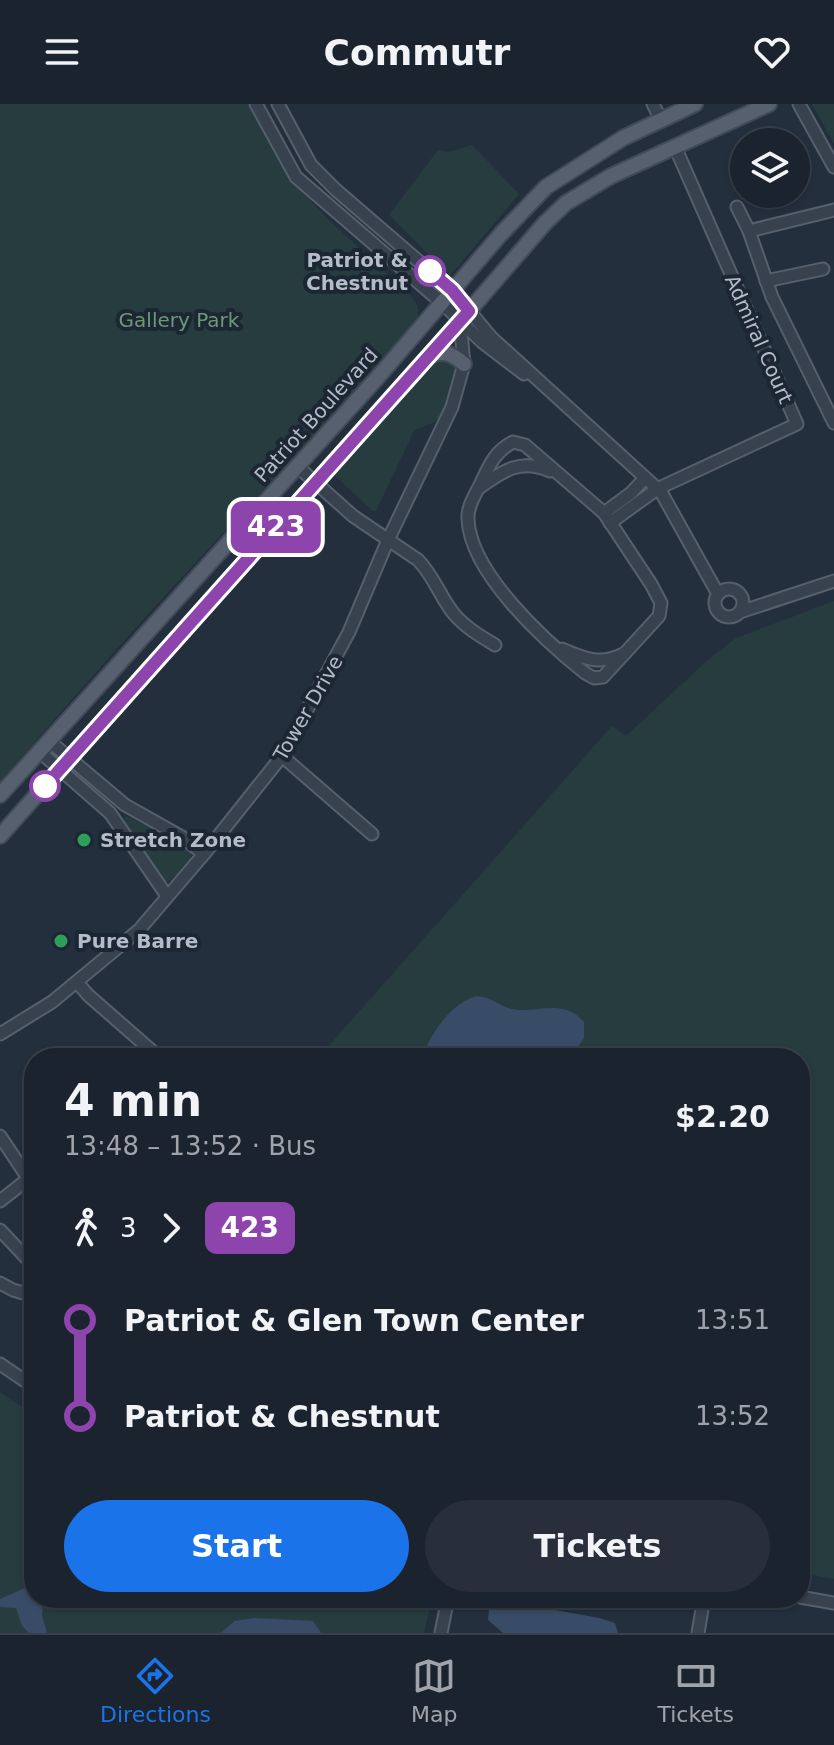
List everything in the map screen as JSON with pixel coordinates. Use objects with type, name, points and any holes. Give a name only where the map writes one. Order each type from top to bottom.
[{"type":"main road","name":"Patriot Boulevard","points":[[0,795],[546,187],[623,138],[695,104]]},
{"type":"main road","points":[[0,836],[566,203],[611,176],[769,104]]},
{"type":"main road","points":[[430,355],[449,353],[464,364]]},
{"type":"street","points":[[256,104],[296,177],[441,302],[491,337],[661,492],[718,594],[715,606],[719,614],[732,617],[834,581]]},
{"type":"street","points":[[278,104],[311,165],[452,290],[465,316]]},
{"type":"street","points":[[653,104],[661,120]]},
{"type":"street","points":[[799,104],[834,167]]},
{"type":"street","name":"Admiral Court","points":[[607,518],[657,489],[797,424],[676,149]]},
{"type":"street","points":[[738,208],[766,281],[834,423]]},
{"type":"street","points":[[749,231],[834,210]]},
{"type":"street","points":[[766,281],[823,269]]},
{"type":"street","name":"Tower Drive","points":[[0,1034],[77,982],[139,930],[282,756],[344,644],[388,540],[452,407],[464,364],[465,316]]},
{"type":"street","points":[[513,442],[525,445],[558,475],[607,518],[661,603],[659,616],[629,651],[616,658],[592,662],[554,646],[503,594],[470,535],[467,515],[499,450],[513,442]]},
{"type":"street","points":[[478,489],[503,470],[521,464],[542,467],[558,475]]},
{"type":"street","points":[[297,466],[353,516],[427,569],[455,615],[495,645]]},
{"type":"street","points":[[607,518],[645,478]]},
{"type":"street","points":[[718,594],[726,589],[736,591],[742,598],[740,612]]},
{"type":"street","points":[[44,746],[126,806],[182,837],[204,854]]},
{"type":"street","points":[[282,756],[372,834]]},
{"type":"street","points":[[65,764],[117,822],[167,896]]},
{"type":"street","points":[[117,822],[126,806]]},
{"type":"street","points":[[77,982],[149,1048]]},
{"type":"street","points":[[0,1136],[24,1172]]},
{"type":"street","points":[[0,1201],[24,1187]]},
{"type":"street","points":[[0,1230],[24,1255]]},
{"type":"street","points":[[0,1283],[24,1292]]},
{"type":"street","points":[[0,1364],[24,1381]]},
{"type":"street","points":[[810,1599],[834,1603]]},
{"type":"street","points":[[441,1633],[446,1608]]},
{"type":"street","points":[[698,1633],[702,1608]]},
{"type":"green space","name":"Gallery Park","points":[[0,104],[253,104],[292,181],[413,298],[418,306],[418,319],[131,633],[0,782]]},
{"type":"green space","points":[[812,104],[834,104],[834,144]]},
{"type":"green space","points":[[472,145],[519,194],[450,276],[389,215],[438,150],[448,152]]},
{"type":"green space","points":[[444,352],[456,365],[445,409],[437,420],[414,431],[376,511],[373,511],[334,475],[332,468]]},
{"type":"green space","points":[[834,601],[834,1579],[810,1575],[810,1048],[327,1048],[612,726],[626,736],[736,638]]},
{"type":"green space","points":[[126,816],[184,844],[190,849],[192,862],[165,884],[122,821]]},
{"type":"green space","points":[[0,1392],[24,1408],[24,1608],[430,1608],[424,1633],[0,1633]]},
{"type":"water","points":[[477,996],[512,1009],[567,1010],[584,1022],[584,1038],[577,1048],[426,1048],[450,1013]]},
{"type":"water","points":[[24,1588],[24,1608],[42,1608],[47,1633],[29,1633],[22,1626],[16,1608],[0,1607],[0,1599]]},
{"type":"water","points":[[489,1608],[544,1608],[615,1623],[618,1633],[503,1633],[488,1620]]},
{"type":"water","points":[[254,1618],[313,1621],[321,1633],[220,1633],[235,1621]]},
{"type":"bus line","name":"423","points":[[45,786],[469,311],[452,290],[430,271]]},
{"type":"place","name":"Patriot & Chestnut","points":[[430,271]]},
{"type":"place","name":"Stretch Zone","points":[[84,840]]},
{"type":"place","name":"Pure Barre","points":[[61,941]]}]
